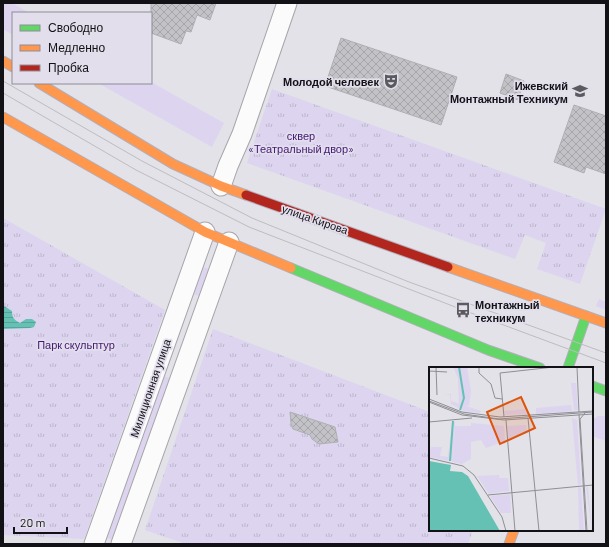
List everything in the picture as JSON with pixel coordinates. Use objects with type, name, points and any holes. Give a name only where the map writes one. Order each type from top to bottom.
[{"type":"main road","points":[[3,61],[12,66]]},
{"type":"main road","name":"улица Кирова","points":[[41,84],[173,164],[222,186],[606,322]]},
{"type":"main road","points":[[3,118],[205,232],[488,350],[537,367]]},
{"type":"main road","points":[[568,367],[586,316]]},
{"type":"main road","points":[[593,386],[606,391]]},
{"type":"main road","points":[[509,544],[514,531]]},
{"type":"street","points":[[222,186],[228,166],[242,134],[287,3]]},
{"type":"street","name":"Милиционная улица","points":[[94,544],[205,232]]},
{"type":"street","points":[[121,544],[229,242]]},
{"type":"green space","points":[[3,3],[12,3],[27,12],[12,12],[12,34],[3,29]]},
{"type":"green space","points":[[152,83],[224,123],[212,147],[100,84],[152,84]]},
{"type":"green space","name":"сквер «Театральный двор»","points":[[272,89],[606,209],[580,284],[537,269],[546,243],[525,235],[515,259],[247,163]]},
{"type":"green space","name":"Парк скульптур","points":[[3,218],[165,310],[84,539],[3,535]]},
{"type":"green space","points":[[200,266],[212,270],[202,297],[190,293]]},
{"type":"green space","points":[[599,299],[606,302],[606,310],[596,306]]},
{"type":"green space","points":[[213,329],[429,412],[429,531],[473,531],[468,544],[186,544],[145,530]]},
{"type":"green space","points":[[160,375],[175,380],[118,542],[103,536]]},
{"type":"green space","points":[[598,416],[606,416],[606,441],[593,436],[593,419]]},
{"type":"shaded area","points":[[3,299],[4,306],[12,311],[15,319],[20,323],[26,319],[32,319],[36,322],[34,327],[3,329]]},
{"type":"building","points":[[151,3],[216,3],[210,20],[197,15],[191,32],[186,31],[181,44],[152,33]]},
{"type":"building","name":"Молодой человек","points":[[341,38],[457,77],[441,125],[325,86]]},
{"type":"building","points":[[506,74],[524,81],[518,100],[500,93]]},
{"type":"building","points":[[574,105],[606,116],[606,174],[586,167],[584,173],[554,162]]},
{"type":"building","points":[[290,412],[335,427],[338,442],[319,444],[312,439],[310,435],[293,429]]},
{"type":"tram line","points":[[3,81],[142,161],[252,218],[409,282],[606,353]]},
{"type":"tram line","points":[[3,93],[136,170],[249,227],[463,310],[606,363]]},
{"type":"traffic: fast","points":[[291,268],[488,350],[537,367]]},
{"type":"traffic: fast","points":[[568,367],[586,316]]},
{"type":"traffic: fast","points":[[593,386],[606,391]]},
{"type":"traffic: slow","points":[[3,61],[12,66]]},
{"type":"traffic: slow","points":[[41,84],[173,164],[221,186],[246,195]]},
{"type":"traffic: slow","points":[[3,117],[205,232],[291,268]]},
{"type":"traffic: slow","points":[[448,267],[606,323]]},
{"type":"traffic: slow","points":[[509,544],[514,531]]},
{"type":"traffic: jam","points":[[246,195],[448,267]]},
{"type":"place","name":"Молодой человек","points":[[391,81]]},
{"type":"place","name":"Ижевский Монтажный Техникум","points":[[580,91]]},
{"type":"place","name":"Монтажный техникум","points":[[463,310]]}]
